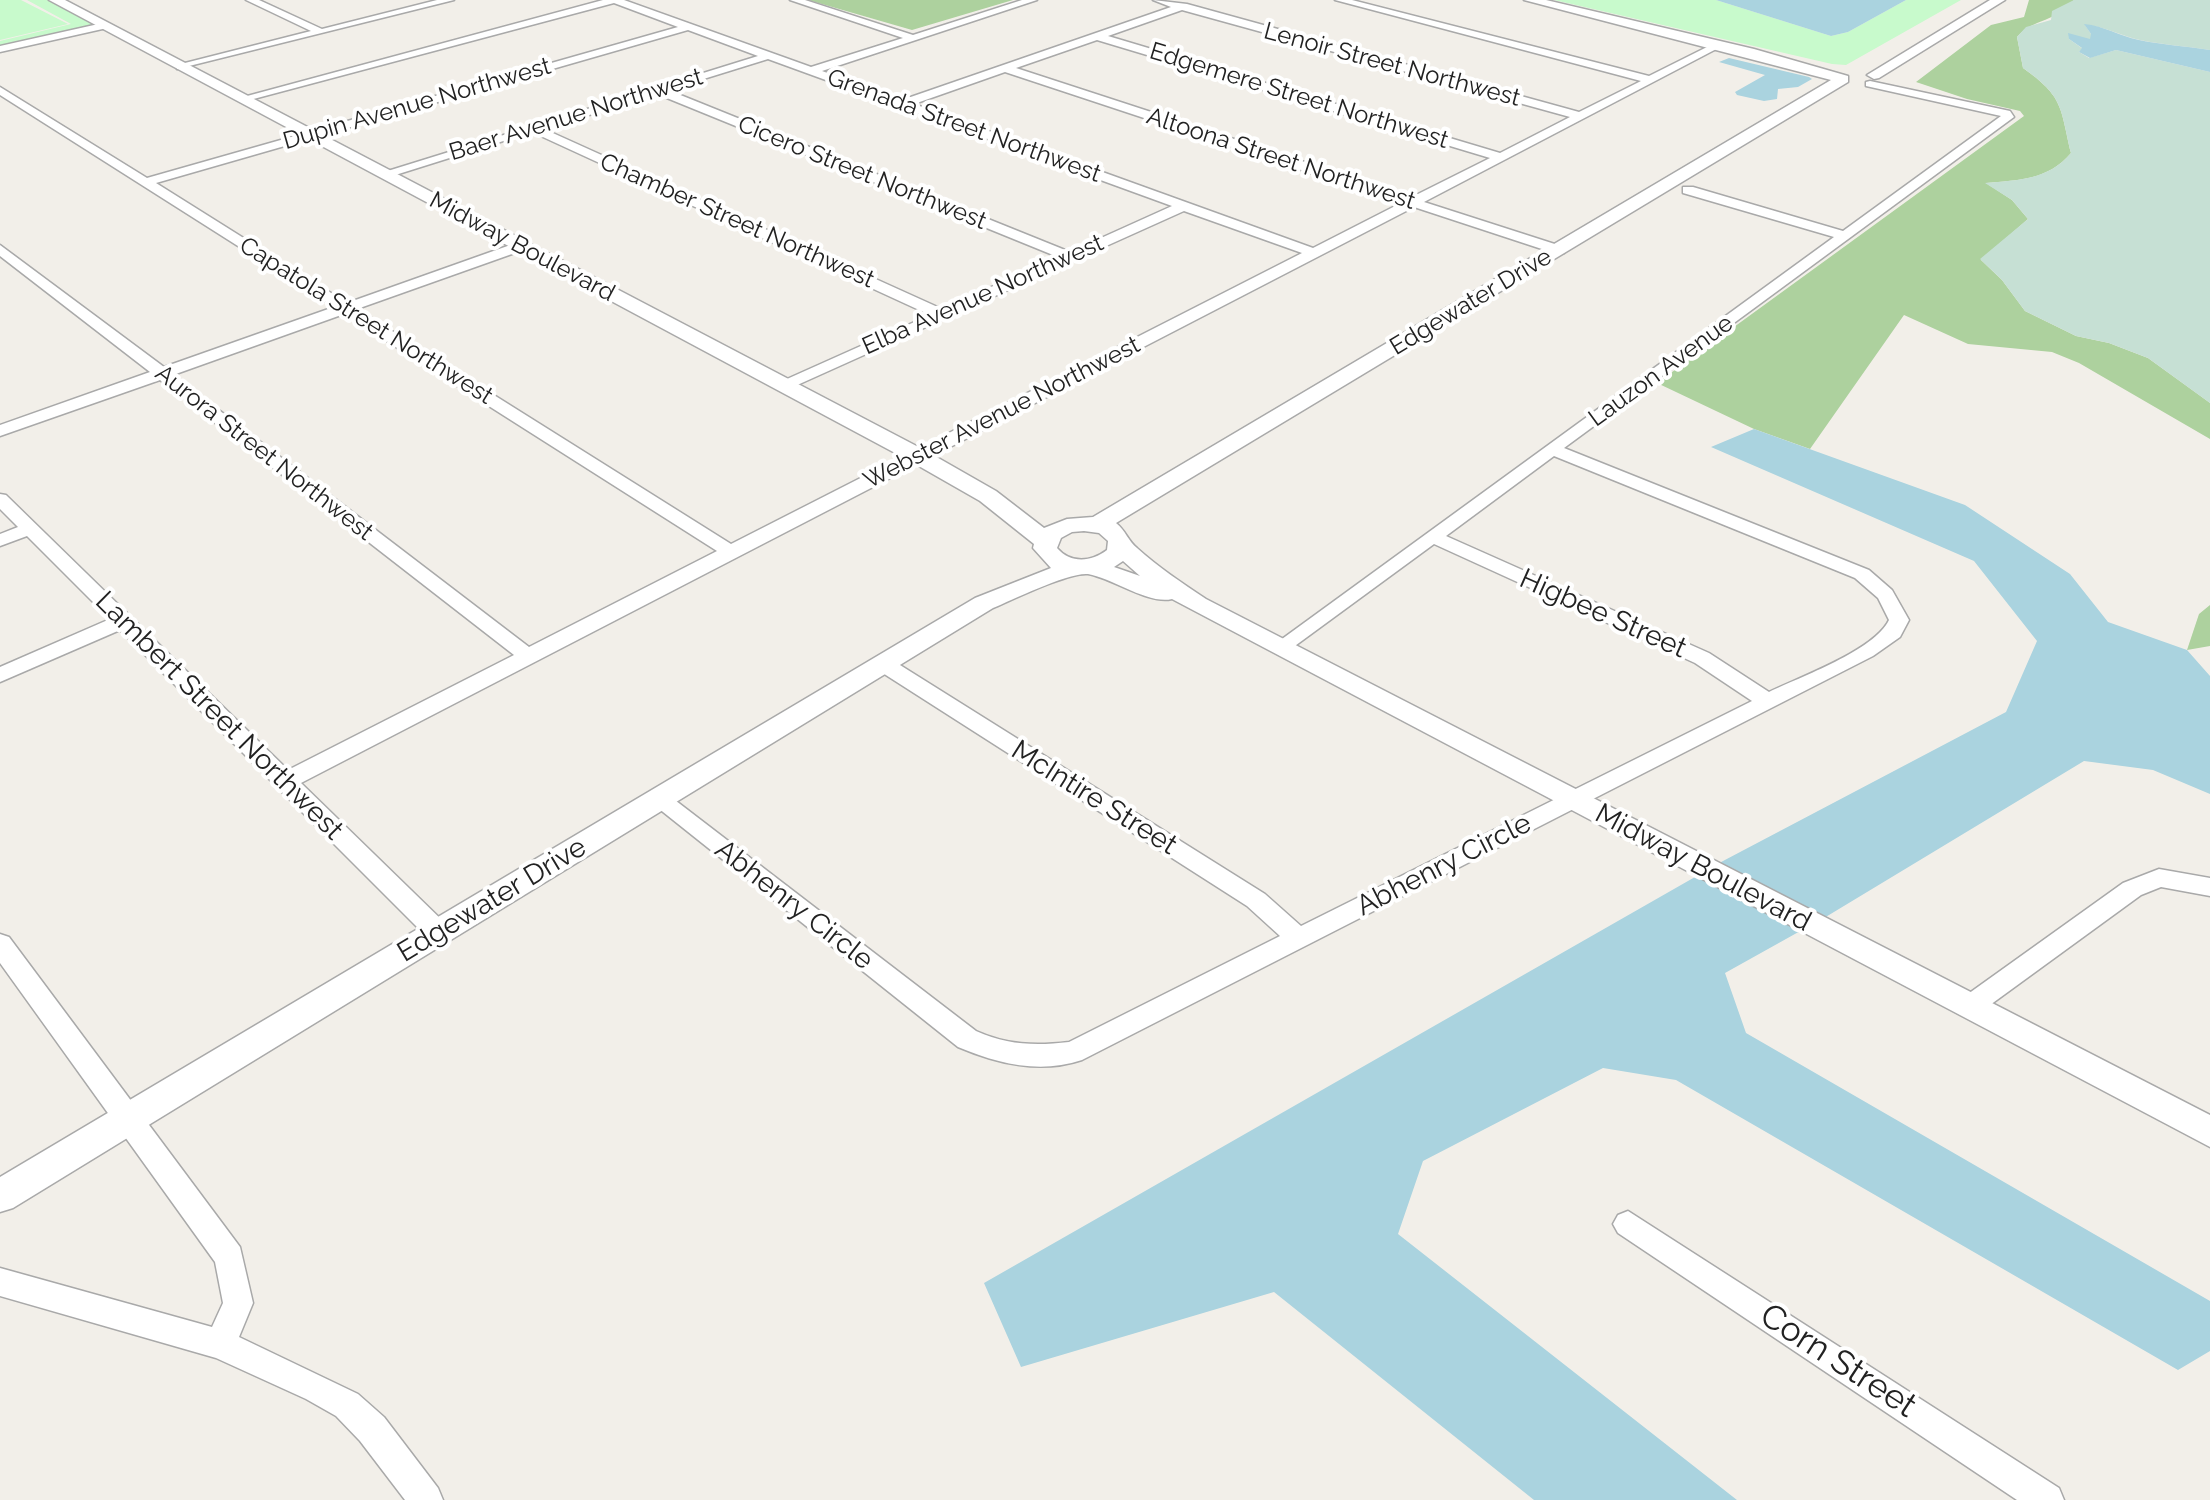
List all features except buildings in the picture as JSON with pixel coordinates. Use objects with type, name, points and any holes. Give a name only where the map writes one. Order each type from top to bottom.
[{"type":"street","name":"Midway Boulevard","points":[[55,0],[918,456],[988,496],[1045,545],[1053,558],[1197,604]]},
{"type":"street","points":[[251,0],[321,32]]},
{"type":"street","points":[[242,99],[614,0]]},
{"type":"street","name":"Grenada Street Northwest","points":[[614,0],[1314,253]]},
{"type":"street","points":[[795,0],[913,38]]},
{"type":"street","points":[[811,71],[1032,0]]},
{"type":"street","name":"Lenoir Street Northwest","points":[[1158,0],[1580,116]]},
{"type":"street","points":[[903,104],[1199,0]]},
{"type":"street","points":[[1340,0],[1651,80]]},
{"type":"street","points":[[1530,0],[1860,77]]},
{"type":"street","name":"Edgewater Drive","points":[[1103,533],[1559,250],[1985,3],[1999,0]]},
{"type":"street","points":[[181,67],[440,1]]},
{"type":"street","points":[[0,49],[103,26]]},
{"type":"street","name":"Dupin Avenue Northwest","points":[[146,182],[688,27]]},
{"type":"street","name":"Edgemere Street Northwest","points":[[1097,36],[1501,157]]},
{"type":"street","name":"Webster Avenue Northwest","points":[[285,781],[1719,45]]},
{"type":"street","name":"Baer Avenue Northwest","points":[[384,174],[768,56]]},
{"type":"street","name":"Altoona Street Northwest","points":[[1004,68],[1559,250]]},
{"type":"street","name":"Edgewater Drive","points":[[984,603],[1060,528],[1103,533],[1141,519],[1688,190],[1860,77]]},
{"type":"street","name":"Lauzon Avenue","points":[[1281,647],[2008,117],[1999,111],[1860,77]]},
{"type":"street","name":"Cicero Street Northwest","points":[[657,90],[1068,256]]},
{"type":"street","name":"Capatola Street Northwest","points":[[1,91],[731,552]]},
{"type":"street","name":"Chamber Street Northwest","points":[[533,128],[941,314]]},
{"type":"street","points":[[1688,190],[1846,236]]},
{"type":"street","name":"Elba Avenue Northwest","points":[[784,386],[1183,206]]},
{"type":"street","points":[[0,431],[521,246]]},
{"type":"street","name":"Aurora Street Northwest","points":[[0,249],[528,656]]},
{"type":"street","name":"Abhenry Circle","points":[[659,800],[967,1039],[999,1054],[1036,1058],[1073,1052],[1866,652],[1893,633],[1899,620],[1895,604],[1882,588],[1862,574],[1553,450]]},
{"type":"street","name":"Midway Boulevard","points":[[988,496],[1103,533],[1156,577],[1197,604],[2210,1132]]},
{"type":"street","name":"Lambert Street Northwest","points":[[0,499],[439,933]]},
{"type":"street","points":[[0,540],[30,529]]},
{"type":"street","name":"Edgewater Drive","points":[[0,1196],[984,603],[1025,585],[1083,566],[1107,562],[1103,533]]},
{"type":"street","name":"Higbee Street","points":[[1433,537],[1702,658],[1768,701]]},
{"type":"street","points":[[0,675],[123,621]]},
{"type":"street","name":"McIntire Street","points":[[885,665],[1256,900],[1299,938]]},
{"type":"street","points":[[1970,1006],[2132,889],[2159,878],[2210,887]]},
{"type":"street","points":[[0,944],[229,1257],[238,1303],[220,1344]]},
{"type":"street","name":"Corn Street","points":[[1628,1224],[2047,1500]]},
{"type":"street","points":[[0,1282],[220,1344],[347,1405],[372,1429],[426,1500]]},
{"type":"green space","points":[[0,0],[21,0],[68,24],[0,40]]},
{"type":"green space","points":[[27,0],[48,0],[96,26],[0,47],[0,41],[71,24]]},
{"type":"green space","points":[[808,0],[1013,0],[912,30]]},
{"type":"green space","points":[[1554,0],[1716,0],[1831,36],[1848,32],[1906,0],[1961,0],[1846,65]]},
{"type":"green space","points":[[2029,0],[2074,0],[2061,12],[2030,26],[2017,37],[2023,68],[2046,87],[2058,104],[2071,153],[2043,174],[1986,183],[2012,200],[2028,219],[1981,260],[2002,280],[2025,311],[2076,336],[2109,343],[2148,358],[2210,403],[2210,439],[2079,363],[2052,352],[1968,344],[1904,315],[1810,449],[1754,429],[1657,383],[2024,116],[2020,111],[1967,99],[1916,82],[1991,25],[2024,17]]},
{"type":"green space","points":[[2074,0],[2210,0],[2210,50],[2140,40],[2085,25],[2091,40],[2069,34],[2069,39],[2083,49],[2079,52],[2089,58],[2116,50],[2210,72],[2210,403],[2148,358],[2109,343],[2076,336],[2025,311],[2002,280],[1980,259],[2028,219],[2012,200],[1985,183],[2043,174],[2071,153],[2058,104],[2046,87],[2023,68],[2017,37],[2026,27],[2051,20],[2052,11]]},
{"type":"green space","points":[[2210,605],[2210,646],[2187,650],[2199,614]]},
{"type":"water","points":[[1716,0],[1906,0],[1848,32],[1831,36]]},
{"type":"water","points":[[2084,24],[2139,40],[2210,50],[2210,72],[2116,50],[2090,58],[2079,52],[2082,48],[2069,39],[2068,33],[2090,39],[2091,34]]},
{"type":"water","points":[[1729,58],[1812,79],[1798,87],[1778,89],[1777,99],[1764,101],[1737,95],[1735,92],[1765,75],[1719,62]]},
{"type":"water","points":[[1754,429],[1965,505],[2070,574],[2108,622],[2187,650],[2210,676],[2210,794],[2153,770],[2084,761],[1829,915],[1725,973],[1746,1033],[2210,1301],[2210,1351],[2178,1370],[1676,1080],[1603,1068],[1423,1161],[1398,1234],[1737,1500],[1534,1500],[1274,1292],[1021,1367],[984,1283],[1723,861],[2006,712],[2037,641],[1974,561],[1711,447]]}]
